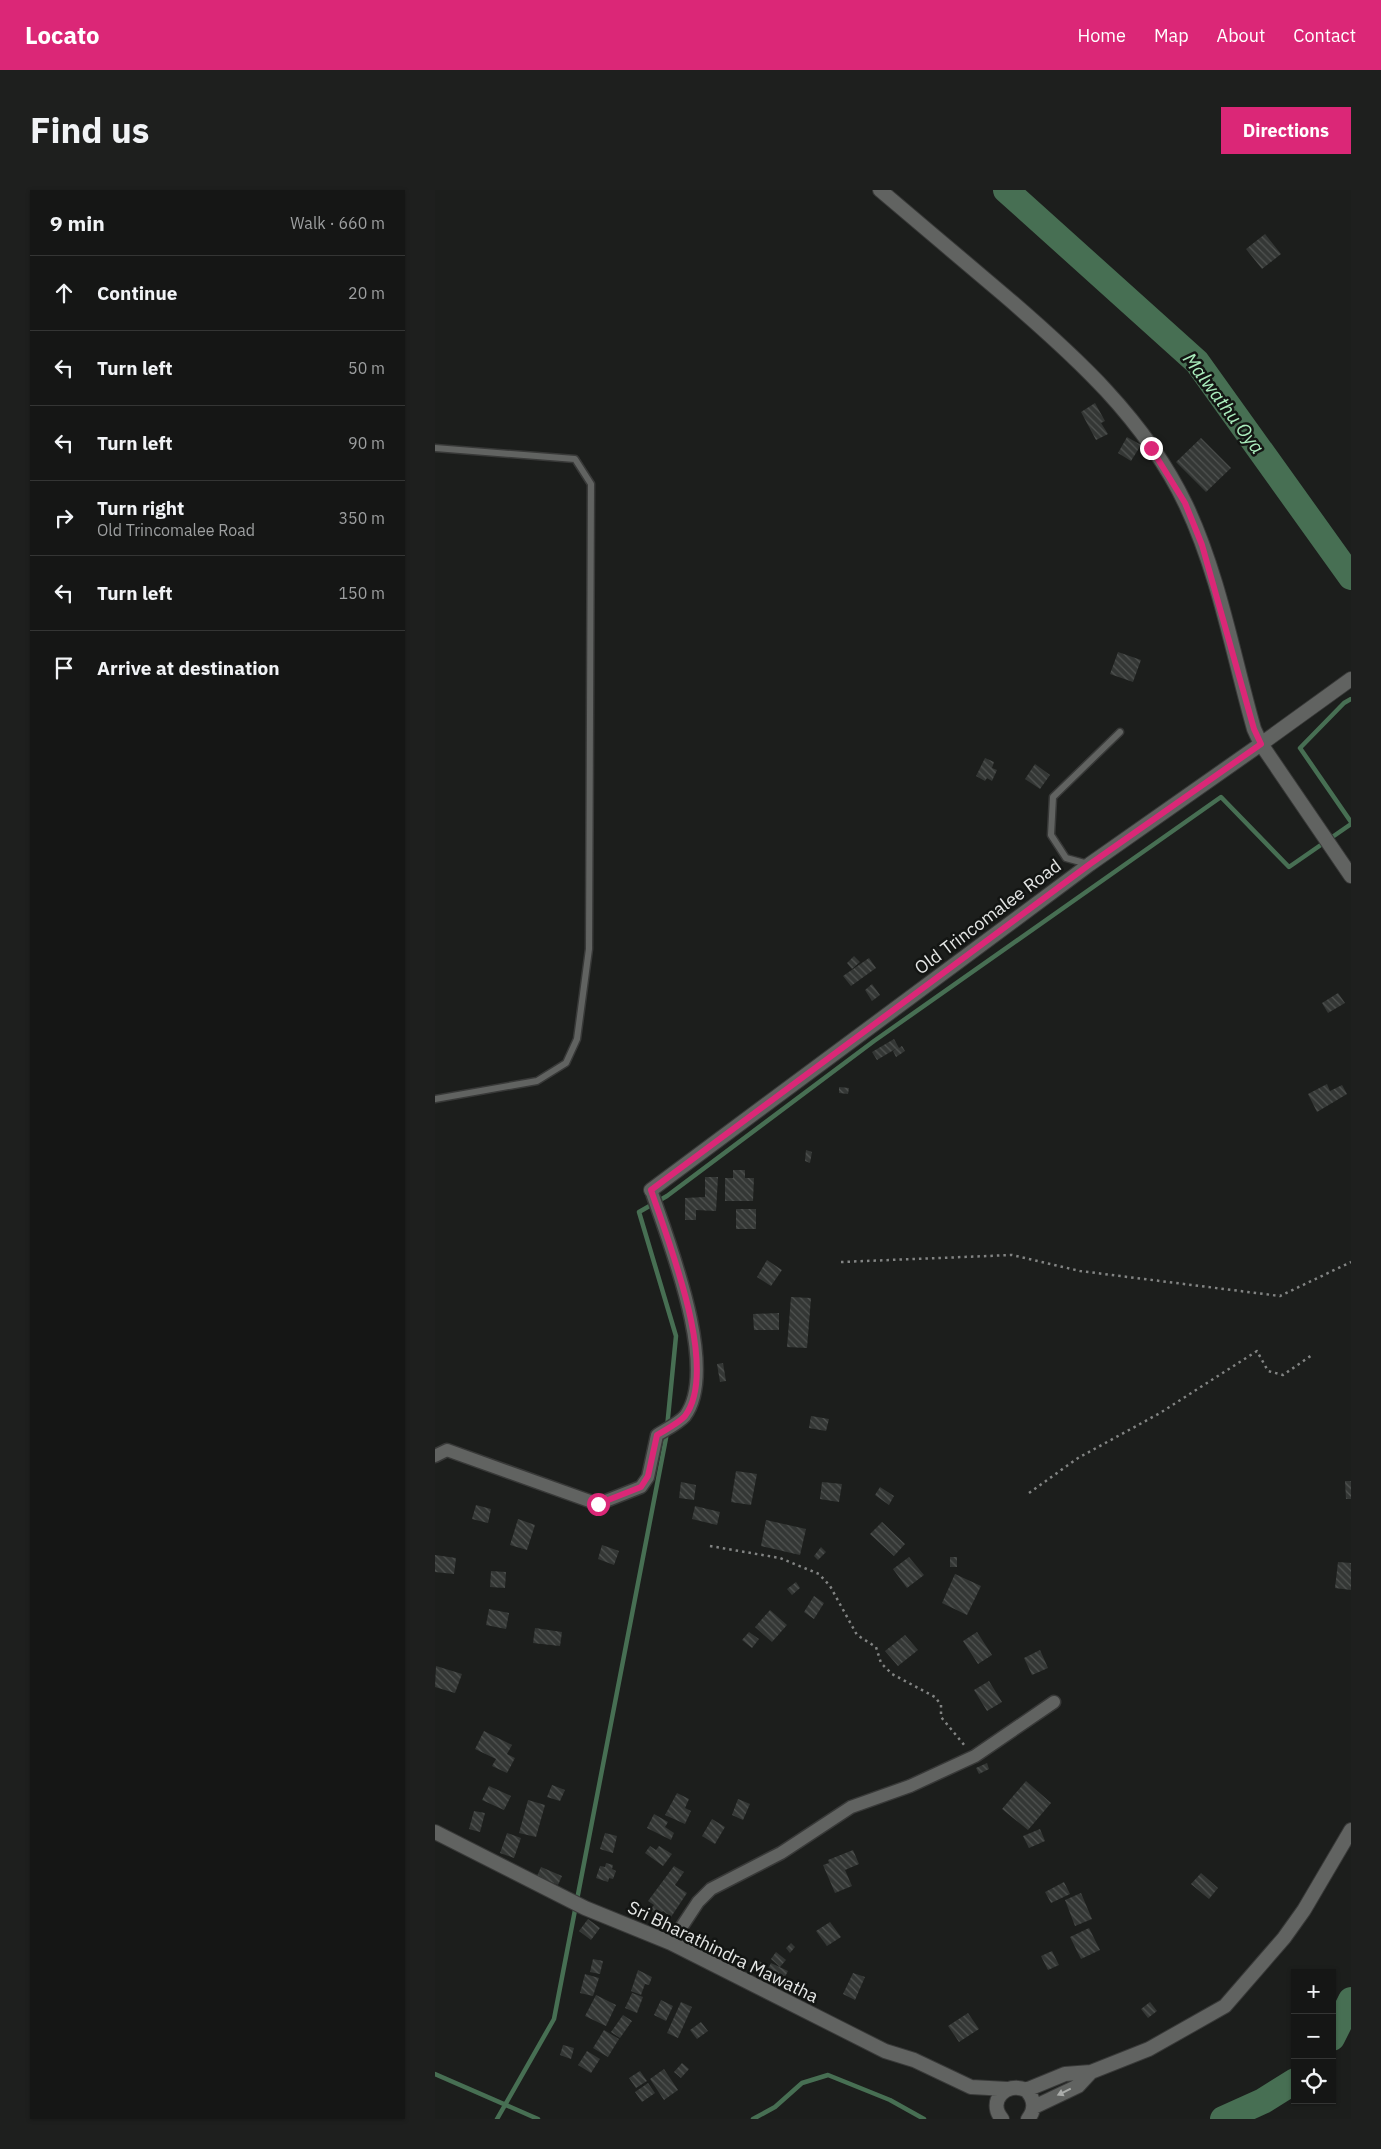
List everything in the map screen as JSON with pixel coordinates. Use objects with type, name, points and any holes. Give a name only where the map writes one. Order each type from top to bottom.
[{"type":"main road","points":[[880,190],[1082,363],[1114,398],[1141,433],[1185,503],[1199,538],[1223,612],[1254,729],[1261,744],[1351,876]]},
{"type":"main road","name":"Old Trincomalee Road","points":[[651,1190],[1090,864],[1297,720],[1351,679]]},
{"type":"main road","points":[[1030,2116],[1033,2100],[1026,2090],[1065,2074],[1091,2072],[1149,2049],[1225,2006],[1266,1961],[1294,1924],[1351,1830]]},
{"type":"main road","name":"Sri Bharathindra Mawatha","points":[[435,1832],[585,1908],[671,1943],[845,2032],[885,2051],[914,2060],[971,2087],[1000,2115]]},
{"type":"main road","points":[[1030,2116],[1078,2086],[1091,2072]]},
{"type":"main road","name":"Sri Bharathindra Mawatha","points":[[971,2087],[1020,2088],[1026,2090]]},
{"type":"main road","points":[[1000,2115],[998,2098],[1007,2089]]},
{"type":"street","points":[[435,1456],[447,1450],[598,1504],[641,1487],[648,1476],[657,1435],[685,1416],[695,1389],[697,1360],[687,1298],[651,1190]]},
{"type":"street","points":[[671,1943],[698,1902],[711,1889],[781,1853],[851,1807],[910,1786],[975,1756],[1054,1702]]},
{"type":"lane","points":[[435,448],[575,459],[591,484],[589,949],[577,1039],[567,1063],[537,1081],[435,1099]]},
{"type":"lane","points":[[1090,864],[1066,858],[1051,835],[1053,797],[1120,732]]},
{"type":"path","points":[[841,1262],[1012,1255],[1080,1271],[1280,1296],[1351,1262]]},
{"type":"path","points":[[1029,1493],[1078,1458],[1159,1413],[1257,1351],[1268,1371],[1283,1375],[1312,1355]]},
{"type":"path","points":[[710,1546],[780,1558],[819,1574],[831,1586],[857,1635],[876,1647],[881,1663],[892,1674],[935,1697],[941,1705],[941,1717],[975,1756]]},
{"type":"building","points":[[1265,234],[1281,254],[1262,269],[1246,249]]},
{"type":"building","points":[[1095,403],[1105,421],[1101,423],[1108,434],[1096,440],[1081,412]]},
{"type":"building","points":[[1127,437],[1141,445],[1131,461],[1118,453]]},
{"type":"building","points":[[1201,438],[1231,468],[1206,492],[1176,462]]},
{"type":"building","points":[[1118,652],[1141,660],[1133,682],[1110,674]]},
{"type":"building","points":[[985,758],[994,762],[992,768],[997,770],[992,781],[987,778],[985,781],[976,776]]},
{"type":"building","points":[[1035,764],[1050,775],[1040,789],[1025,779]]},
{"type":"building","points":[[854,956],[860,962],[852,969],[847,963]]},
{"type":"building","points":[[869,958],[876,968],[851,986],[843,976]]},
{"type":"building","points":[[872,984],[880,995],[872,1001],[865,990]]},
{"type":"building","points":[[1338,993],[1345,1003],[1328,1013],[1322,1003]]},
{"type":"building","points":[[894,1039],[899,1048],[902,1046],[905,1051],[896,1057],[893,1051],[897,1048],[877,1060],[872,1052]]},
{"type":"building","points":[[1327,1084],[1330,1091],[1342,1085],[1347,1094],[1317,1112],[1308,1094]]},
{"type":"building","points":[[839,1087],[849,1088],[848,1094],[839,1093]]},
{"type":"building","points":[[806,1150],[812,1152],[810,1163],[805,1161]]},
{"type":"building","points":[[733,1170],[745,1170],[745,1178],[754,1178],[753,1201],[725,1201],[725,1178],[733,1178]]},
{"type":"building","points":[[705,1177],[718,1177],[716,1211],[696,1210],[696,1220],[685,1220],[685,1198],[705,1197]]},
{"type":"building","points":[[736,1209],[756,1209],[756,1229],[736,1229]]},
{"type":"building","points":[[767,1260],[782,1270],[771,1286],[757,1277]]},
{"type":"building","points":[[791,1297],[811,1298],[807,1348],[787,1347]]},
{"type":"building","points":[[779,1313],[779,1330],[754,1330],[753,1314]]},
{"type":"building","points":[[723,1363],[726,1381],[720,1382],[717,1364]]},
{"type":"building","points":[[811,1416],[829,1419],[826,1431],[809,1428]]},
{"type":"building","points":[[736,1471],[757,1474],[751,1505],[731,1502]]},
{"type":"building","points":[[1345,1481],[1351,1481],[1351,1499],[1346,1499]]},
{"type":"building","points":[[681,1482],[696,1485],[694,1500],[679,1498]]},
{"type":"building","points":[[822,1482],[842,1484],[839,1502],[820,1499]]},
{"type":"building","points":[[880,1487],[894,1496],[889,1505],[875,1495]]},
{"type":"building","points":[[476,1505],[491,1509],[488,1523],[472,1519]]},
{"type":"building","points":[[695,1506],[720,1512],[717,1525],[692,1519]]},
{"type":"building","points":[[518,1519],[535,1525],[527,1550],[510,1545]]},
{"type":"building","points":[[766,1520],[806,1529],[800,1555],[761,1546]]},
{"type":"building","points":[[882,1522],[905,1544],[894,1556],[870,1534]]},
{"type":"building","points":[[602,1545],[619,1551],[614,1565],[598,1559]]},
{"type":"building","points":[[821,1547],[826,1552],[818,1560],[814,1556]]},
{"type":"building","points":[[435,1555],[456,1558],[454,1574],[435,1572]]},
{"type":"building","points":[[909,1557],[924,1575],[907,1588],[893,1569]]},
{"type":"building","points":[[950,1557],[957,1557],[957,1567],[950,1567]]},
{"type":"building","points":[[1338,1562],[1351,1563],[1351,1590],[1335,1588]]},
{"type":"building","points":[[491,1571],[506,1572],[505,1588],[490,1587]]},
{"type":"building","points":[[955,1574],[981,1586],[967,1615],[942,1603]]},
{"type":"building","points":[[796,1582],[800,1588],[792,1595],[787,1589]]},
{"type":"building","points":[[814,1596],[824,1603],[814,1619],[804,1612]]},
{"type":"building","points":[[489,1609],[509,1613],[506,1629],[486,1625]]},
{"type":"building","points":[[770,1610],[787,1625],[772,1642],[755,1627]]},
{"type":"building","points":[[535,1628],[562,1632],[560,1646],[533,1643]]},
{"type":"building","points":[[749,1632],[759,1639],[752,1648],[742,1640]]},
{"type":"building","points":[[977,1632],[992,1655],[978,1664],[963,1641]]},
{"type":"building","points":[[905,1635],[918,1650],[898,1666],[885,1651]]},
{"type":"building","points":[[1040,1650],[1048,1668],[1032,1675],[1024,1658]]},
{"type":"building","points":[[436,1666],[462,1674],[455,1693],[435,1687]]},
{"type":"building","points":[[989,1681],[1002,1702],[987,1711],[974,1690]]},
{"type":"building","points":[[484,1731],[512,1745],[507,1754],[515,1758],[507,1773],[492,1766],[496,1759],[475,1749]]},
{"type":"building","points":[[987,1763],[989,1769],[979,1774],[976,1768]]},
{"type":"building","points":[[1026,1781],[1051,1803],[1028,1830],[1002,1809]]},
{"type":"building","points":[[552,1785],[565,1790],[560,1801],[547,1797]]},
{"type":"building","points":[[489,1786],[511,1796],[504,1810],[482,1800]]},
{"type":"building","points":[[677,1793],[689,1799],[685,1808],[691,1811],[685,1824],[665,1815]]},
{"type":"building","points":[[738,1799],[750,1804],[743,1820],[732,1815]]},
{"type":"building","points":[[528,1800],[545,1805],[536,1837],[519,1833]]},
{"type":"building","points":[[474,1811],[485,1813],[480,1832],[469,1829]]},
{"type":"building","points":[[654,1814],[668,1822],[665,1827],[674,1833],[671,1840],[647,1828]]},
{"type":"building","points":[[712,1819],[725,1827],[715,1844],[702,1836]]},
{"type":"building","points":[[1040,1829],[1045,1841],[1029,1848],[1023,1836]]},
{"type":"building","points":[[507,1833],[521,1838],[514,1858],[500,1853]]},
{"type":"building","points":[[605,1833],[617,1836],[613,1853],[600,1849]]},
{"type":"building","points":[[650,1846],[656,1850],[659,1846],[672,1854],[663,1866],[645,1853]]},
{"type":"building","points":[[853,1850],[859,1864],[845,1870],[852,1886],[835,1893],[823,1865],[829,1863],[828,1860]]},
{"type":"building","points":[[606,1863],[613,1865],[612,1869],[616,1871],[613,1879],[609,1878],[608,1882],[596,1878],[600,1866],[605,1867]]},
{"type":"building","points":[[674,1866],[684,1872],[675,1885],[687,1893],[671,1917],[663,1911],[659,1916],[650,1910],[654,1905],[648,1901]]},
{"type":"building","points":[[541,1867],[562,1876],[558,1885],[537,1876]]},
{"type":"building","points":[[1201,1873],[1218,1888],[1209,1899],[1191,1884]]},
{"type":"building","points":[[1064,1882],[1070,1894],[1051,1903],[1045,1892]]},
{"type":"building","points":[[1081,1893],[1092,1919],[1075,1926],[1065,1900]]},
{"type":"building","points":[[588,1919],[600,1928],[591,1940],[579,1931]]},
{"type":"building","points":[[830,1922],[841,1937],[827,1946],[816,1931]]},
{"type":"building","points":[[1089,1928],[1100,1950],[1081,1959],[1070,1937]]},
{"type":"building","points":[[791,1943],[795,1947],[790,1953],[786,1948]]},
{"type":"building","points":[[1052,1951],[1059,1965],[1048,1970],[1041,1956]]},
{"type":"building","points":[[776,1952],[786,1960],[780,1967],[771,1959]]},
{"type":"building","points":[[593,1959],[603,1961],[600,1974],[590,1972]]},
{"type":"building","points":[[758,1960],[767,1966],[759,1976],[750,1969]]},
{"type":"building","points":[[771,1963],[788,1971],[779,1988],[762,1980]]},
{"type":"building","points":[[638,1970],[652,1977],[649,1985],[645,1984],[641,1995],[631,1991]]},
{"type":"building","points":[[853,1973],[865,1977],[855,2000],[843,1994]]},
{"type":"building","points":[[585,1974],[599,1978],[593,1996],[580,1993]]},
{"type":"building","points":[[632,1993],[643,1997],[637,2013],[625,2008]]},
{"type":"building","points":[[596,1995],[616,2005],[606,2026],[585,2016]]},
{"type":"building","points":[[661,2000],[673,2006],[666,2021],[654,2015]]},
{"type":"building","points":[[681,2002],[692,2007],[678,2038],[667,2033]]},
{"type":"building","points":[[1150,2002],[1157,2011],[1148,2018],[1141,2009]]},
{"type":"building","points":[[968,2013],[979,2029],[959,2042],[948,2026]]},
{"type":"building","points":[[623,2015],[632,2021],[620,2038],[611,2032]]},
{"type":"building","points":[[701,2022],[708,2031],[697,2039],[690,2030]]},
{"type":"building","points":[[604,2030],[619,2039],[608,2057],[593,2048]]},
{"type":"building","points":[[563,2045],[574,2048],[571,2059],[560,2055]]},
{"type":"building","points":[[587,2051],[600,2059],[591,2073],[578,2065]]},
{"type":"building","points":[[682,2063],[689,2069],[681,2078],[674,2072]]},
{"type":"building","points":[[664,2069],[678,2090],[664,2100],[650,2079]]},
{"type":"building","points":[[640,2071],[647,2081],[636,2088],[629,2078]]},
{"type":"building","points":[[648,2083],[655,2093],[642,2102],[635,2092]]},
{"type":"waterway","name":"Malwathu Oya","points":[[1006,190],[1197,362],[1351,577]]},
{"type":"waterway","points":[[1351,699],[1344,703],[1300,748],[1351,822]]},
{"type":"waterway","points":[[497,2119],[554,2019],[666,1438],[676,1336],[639,1212],[667,1196],[874,1041],[1221,797],[1289,867],[1351,824]]},
{"type":"waterway","name":"Malwathu Oya","points":[[1336,2030],[1351,2000]]},
{"type":"waterway","points":[[435,2074],[538,2119]]},
{"type":"waterway","points":[[753,2119],[775,2107],[802,2083],[828,2075],[890,2100],[924,2119]]},
{"type":"waterway","name":"Malwathu Oya","points":[[1223,2119],[1263,2101],[1291,2084]]},
{"type":"route","points":[[598,1504],[641,1487],[648,1476],[657,1435],[685,1416],[695,1389],[697,1360],[687,1298],[651,1190],[1090,864],[1261,744],[1254,729],[1223,612],[1194,523],[1185,503],[1151,448]]}]
